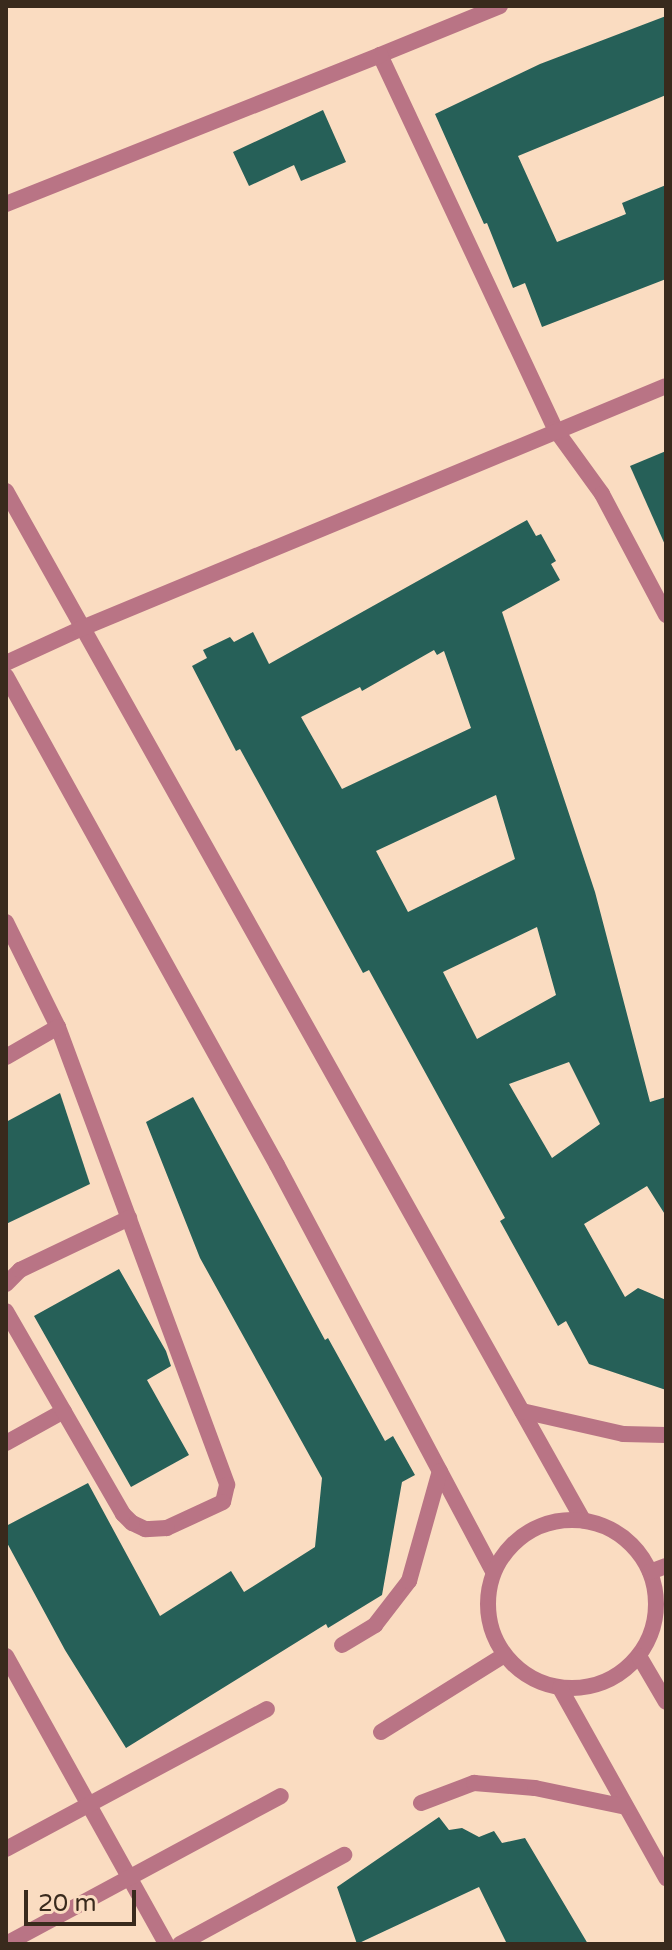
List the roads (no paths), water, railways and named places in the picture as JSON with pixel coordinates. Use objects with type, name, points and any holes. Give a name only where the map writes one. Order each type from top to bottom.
[{"type":"street","points":[[6,204],[500,6]]},
{"type":"street","points":[[380,55],[555,429],[602,494],[666,615]]},
{"type":"street","points":[[6,663],[555,429],[666,386]]},
{"type":"street","points":[[6,491],[80,629],[583,1520]]},
{"type":"street","points":[[6,676],[277,1165],[493,1571]]},
{"type":"street","points":[[6,922],[58,1027],[227,1485],[226,1497],[213,1509],[167,1528],[145,1529],[132,1523],[123,1514],[6,1311]]},
{"type":"street","points":[[6,1057],[58,1027]]},
{"type":"street","points":[[6,1284],[20,1270],[129,1218]]},
{"type":"street","points":[[6,1443],[64,1411]]},
{"type":"street","points":[[522,1411],[623,1434],[666,1435]]},
{"type":"street","points":[[342,1645],[375,1625],[409,1581],[440,1471]]},
{"type":"street","points":[[583,1520],[605,1526],[624,1537],[658,1569],[656,1616],[650,1637],[639,1656],[623,1672],[604,1682],[582,1688],[560,1688],[539,1682],[519,1671],[504,1655],[493,1636],[487,1615],[487,1592],[493,1571],[504,1552],[520,1536],[550,1523],[583,1520]]},
{"type":"street","points":[[381,1732],[504,1655]]},
{"type":"street","points":[[6,1656],[166,1944]]},
{"type":"street","points":[[639,1656],[666,1702]]},
{"type":"street","points":[[560,1688],[666,1878]]},
{"type":"street","points":[[6,1849],[267,1709]]},
{"type":"street","points":[[421,1803],[474,1783],[535,1788],[626,1807]]},
{"type":"street","points":[[6,1944],[281,1796]]},
{"type":"street","points":[[180,1944],[344,1855]]}]
